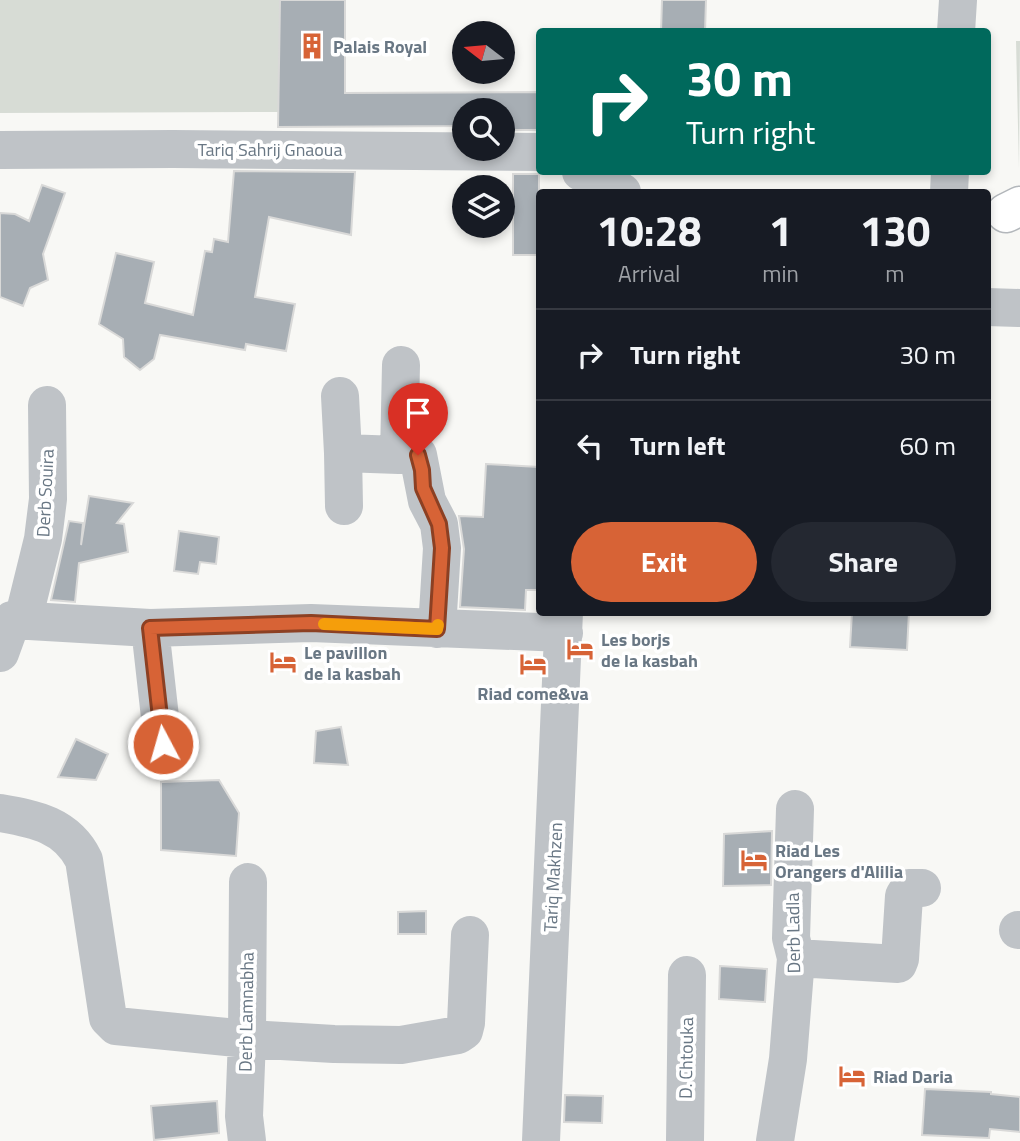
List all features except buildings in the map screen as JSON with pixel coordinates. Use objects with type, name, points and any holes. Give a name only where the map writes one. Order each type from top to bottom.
[{"type":"street","points":[[956,28],[958,0]]},
{"type":"street","name":"Tariq Sahrij Gnaoua","points":[[0,150],[536,152]]},
{"type":"street","points":[[587,175],[616,189]]},
{"type":"street","points":[[991,307],[1020,308]]},
{"type":"street","points":[[399,454],[401,365]]},
{"type":"street","points":[[340,396],[344,506]]},
{"type":"street","name":"Derb Souira","points":[[9,626],[43,539],[48,499],[47,405]]},
{"type":"street","points":[[343,453],[418,455],[423,488],[439,524],[442,548],[437,629]]},
{"type":"street","points":[[9,626],[150,628],[311,623],[437,629],[564,623]]},
{"type":"street","name":"Tariq Makhzen","points":[[541,1141],[564,623]]},
{"type":"street","points":[[150,628],[163,744]]},
{"type":"street","name":"Derb Ladla","points":[[775,1141],[788,1059],[796,958],[790,938],[795,808]]},
{"type":"street","points":[[0,813],[31,818],[72,839],[78,847],[84,860],[106,1008],[111,1023],[116,1026],[247,1039],[401,1045],[458,1035],[464,1031],[466,1023],[470,935]]},
{"type":"street","name":"Derb Lamnabha","points":[[247,1141],[244,1116],[248,882]]},
{"type":"street","points":[[796,958],[898,964],[904,896],[909,888],[922,888]]},
{"type":"street","name":"D. Chtouka","points":[[685,1141],[687,975]]},
{"type":"shaded area","points":[[0,0],[280,0],[278,112],[0,113]]},
{"type":"shaded area","points":[[1016,41],[1020,41],[1019,169]]},
{"type":"slow traffic","points":[[324,624],[437,629],[438,625]]},
{"type":"place","name":"Palais Royal","points":[[312,46]]},
{"type":"place","name":"Les borjs de la kasbah","points":[[580,649]]},
{"type":"place","name":"Le pavillon de la kasbah","points":[[283,662]]},
{"type":"place","name":"Riad come&va","points":[[533,664]]},
{"type":"place","name":"Riad Les Orangers d'Alilia","points":[[754,860]]},
{"type":"place","name":"Riad Daria","points":[[852,1076]]},
{"type":"route","points":[[163,744],[150,628],[311,623],[437,629],[442,548],[439,524],[423,488],[418,455]]}]
